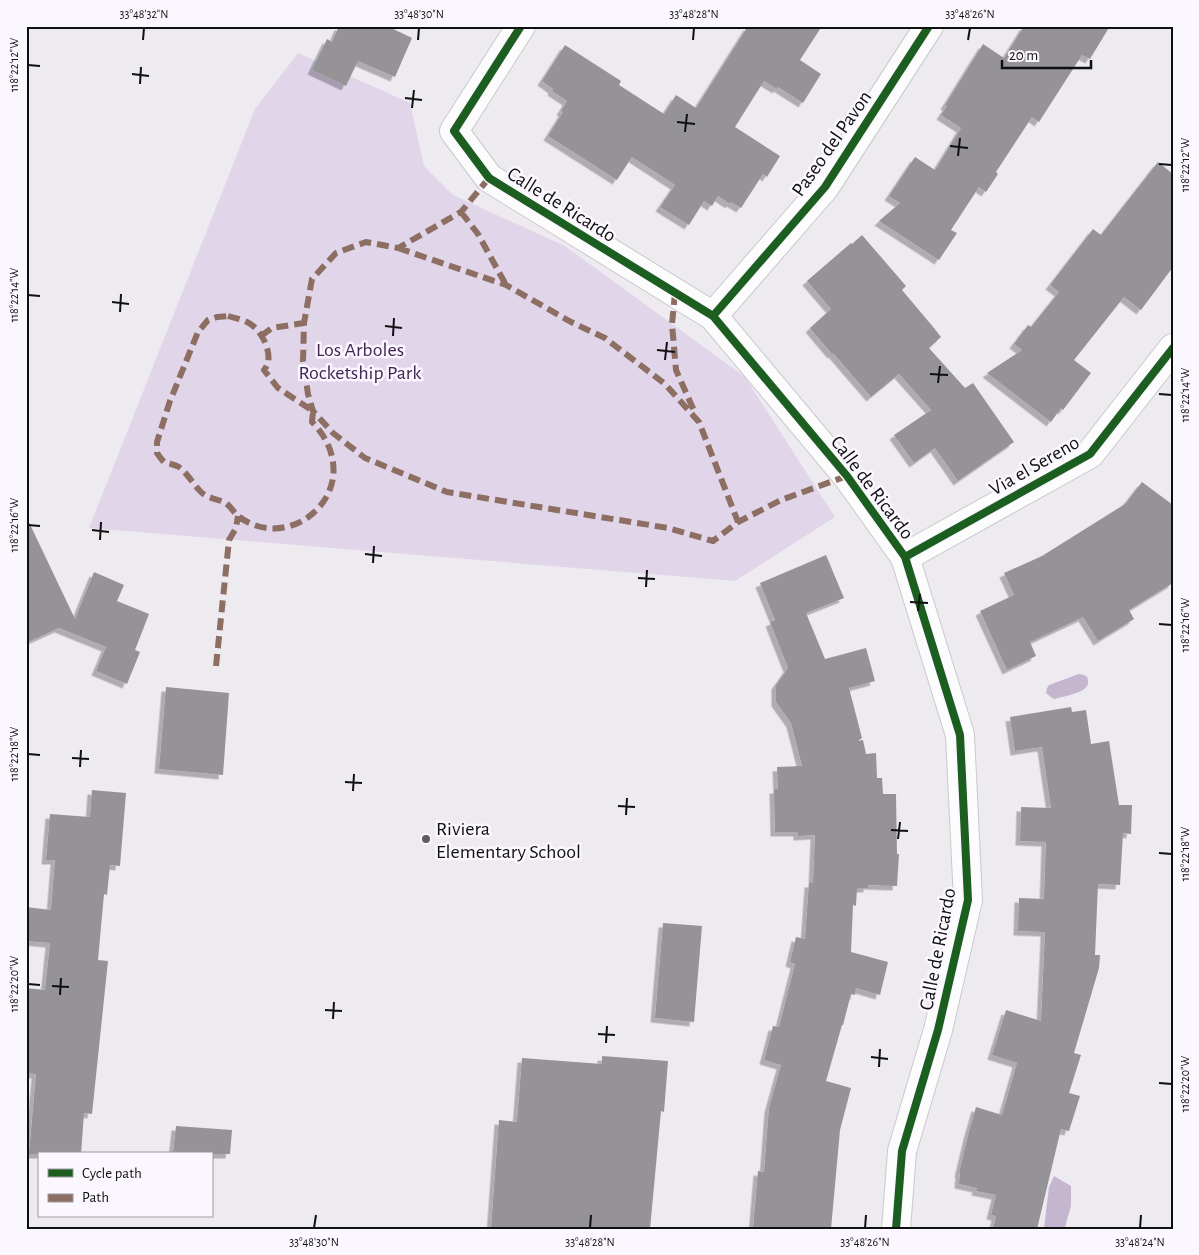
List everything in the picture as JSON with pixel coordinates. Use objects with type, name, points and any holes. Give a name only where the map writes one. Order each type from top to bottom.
[{"type":"street","name":"Calle de Ricardo","points":[[521,26],[454,131],[489,178],[713,316],[847,476],[905,558],[960,735],[968,900],[938,1030],[902,1151],[896,1229]]},
{"type":"street","name":"Paseo del Pavon","points":[[713,316],[825,187],[929,26]]},
{"type":"street","name":"Via el Sereno","points":[[905,558],[1090,454],[1173,348]]},
{"type":"green space","name":"Los Arboles Rocketship Park","points":[[298,53],[410,103],[424,166],[453,195],[565,246],[745,377],[835,517],[735,581],[89,528],[255,109]]},
{"type":"shaded area","points":[[1079,674],[1088,679],[1088,685],[1081,691],[1055,699],[1046,693],[1049,685]]},
{"type":"shaded area","points":[[1054,1176],[1071,1186],[1071,1206],[1065,1227],[1062,1229],[1044,1228],[1049,1187]]},
{"type":"building","points":[[339,26],[387,26],[412,38],[395,77],[358,61],[346,86],[312,70],[327,39],[332,42]]},
{"type":"building","points":[[748,26],[822,26],[800,60],[821,74],[803,103],[778,87],[777,89],[764,81],[735,127],[780,156],[767,177],[763,174],[741,208],[731,202],[730,204],[718,196],[712,206],[704,201],[689,225],[660,207],[675,185],[632,157],[617,180],[548,136],[563,112],[561,111],[567,101],[552,91],[553,89],[542,81],[565,45],[621,81],[619,85],[664,114],[676,95],[696,108]]},
{"type":"building","points":[[1024,26],[1110,26],[1090,59],[1082,55],[1039,122],[1032,117],[996,172],[998,174],[986,192],[979,187],[951,230],[957,233],[939,260],[879,221],[900,203],[889,196],[915,157],[935,170],[961,128],[941,115],[947,106],[945,105],[983,44],[1004,58]]},
{"type":"building","points":[[1158,162],[1173,174],[1173,267],[1141,310],[1124,297],[1074,360],[1091,373],[1063,410],[1061,408],[1051,422],[987,373],[1022,350],[1014,344],[1028,325],[1031,327],[1059,292],[1050,285],[1093,229],[1101,235]]},
{"type":"building","points":[[862,235],[906,286],[902,290],[941,337],[929,348],[965,388],[973,383],[1014,442],[958,481],[935,448],[914,463],[894,435],[931,410],[899,374],[871,397],[810,328],[831,309],[807,281]]},
{"type":"building","points":[[1142,482],[1173,505],[1173,583],[1129,610],[1134,619],[1098,641],[1083,617],[1030,642],[1036,656],[1007,670],[980,611],[1014,595],[1004,573],[1042,556],[1125,504]]},
{"type":"building","points":[[26,516],[75,619],[94,572],[124,585],[117,601],[149,614],[135,650],[140,652],[127,684],[96,671],[106,647],[59,628],[26,643]]},
{"type":"building","points":[[826,555],[844,598],[806,613],[825,659],[866,648],[875,681],[849,688],[862,738],[858,741],[863,740],[866,754],[876,753],[877,778],[882,778],[883,794],[896,794],[897,854],[899,854],[897,886],[868,885],[868,888],[857,888],[856,906],[853,905],[851,952],[888,962],[880,995],[856,988],[855,995],[851,994],[826,1081],[851,1088],[840,1130],[831,1229],[753,1229],[758,1171],[764,1172],[769,1108],[781,1065],[764,1060],[773,1026],[779,1027],[795,964],[790,962],[796,937],[805,939],[809,883],[813,883],[815,835],[798,836],[798,832],[775,832],[774,789],[778,789],[777,767],[802,766],[791,723],[776,702],[776,685],[788,668],[770,622],[775,620],[760,583]]},
{"type":"building","points":[[166,687],[229,693],[223,775],[159,769]]},
{"type":"building","points":[[1071,707],[1072,712],[1086,710],[1091,744],[1109,741],[1119,805],[1132,805],[1131,834],[1123,833],[1120,885],[1098,884],[1095,955],[1100,955],[1099,968],[1074,1053],[1081,1055],[1069,1093],[1080,1096],[1069,1131],[1061,1129],[1037,1229],[993,1229],[996,1216],[991,1215],[996,1195],[976,1191],[977,1188],[959,1184],[959,1173],[976,1107],[1002,1115],[1017,1063],[992,1055],[1006,1010],[1041,1021],[1045,932],[1018,931],[1019,898],[1044,899],[1046,842],[1020,841],[1021,807],[1051,808],[1042,747],[1015,751],[1010,717]]},
{"type":"building","points":[[92,790],[126,793],[120,866],[110,865],[107,895],[104,894],[98,960],[108,961],[92,1114],[84,1113],[81,1152],[38,1152],[38,1154],[29,1154],[36,1074],[26,1073],[26,988],[45,990],[50,943],[26,941],[26,907],[51,910],[55,860],[46,860],[50,814],[90,817]]},
{"type":"building","points":[[663,923],[702,926],[694,1022],[655,1018]]},
{"type":"building","points":[[602,1056],[668,1061],[664,1112],[661,1111],[650,1229],[491,1229],[499,1120],[517,1122],[522,1058],[602,1064]]},
{"type":"building","points":[[176,1126],[232,1130],[230,1154],[173,1152]]},
{"type":"marked path","points":[[489,178],[461,212],[398,248],[366,242],[336,253],[312,279],[304,323],[303,361],[308,394],[313,411],[333,433],[365,458],[447,492],[668,528],[713,541],[738,522],[781,500],[847,476]]},
{"type":"marked path","points":[[461,212],[478,234],[506,285]]},
{"type":"marked path","points":[[398,248],[506,285],[571,322],[605,338],[665,384],[699,422],[738,522]]},
{"type":"marked path","points":[[675,293],[672,324],[676,370],[695,413]]},
{"type":"marked path","points":[[228,316],[252,325],[264,339],[268,351],[268,363],[264,370],[278,388],[313,411],[312,422],[322,433],[328,446],[334,472],[327,497],[307,518],[298,523],[278,528],[267,528],[247,522],[239,517],[226,503],[204,494],[182,470],[177,466],[164,462],[157,453],[157,442],[170,401],[198,332],[208,320],[228,316]]},
{"type":"marked path","points":[[261,336],[272,328],[304,323]]},
{"type":"marked path","points":[[216,666],[229,540],[236,528],[238,516]]},
{"type":"cycle path","points":[[521,26],[454,131],[489,178],[713,316],[847,476],[905,557],[960,735],[968,900],[938,1030],[902,1151],[896,1229]]},
{"type":"cycle path","points":[[713,316],[825,187],[929,26]]},
{"type":"cycle path","points":[[905,557],[1090,454],[1173,348]]},
{"type":"place","name":"Riviera Elementary School","points":[[426,839]]}]
